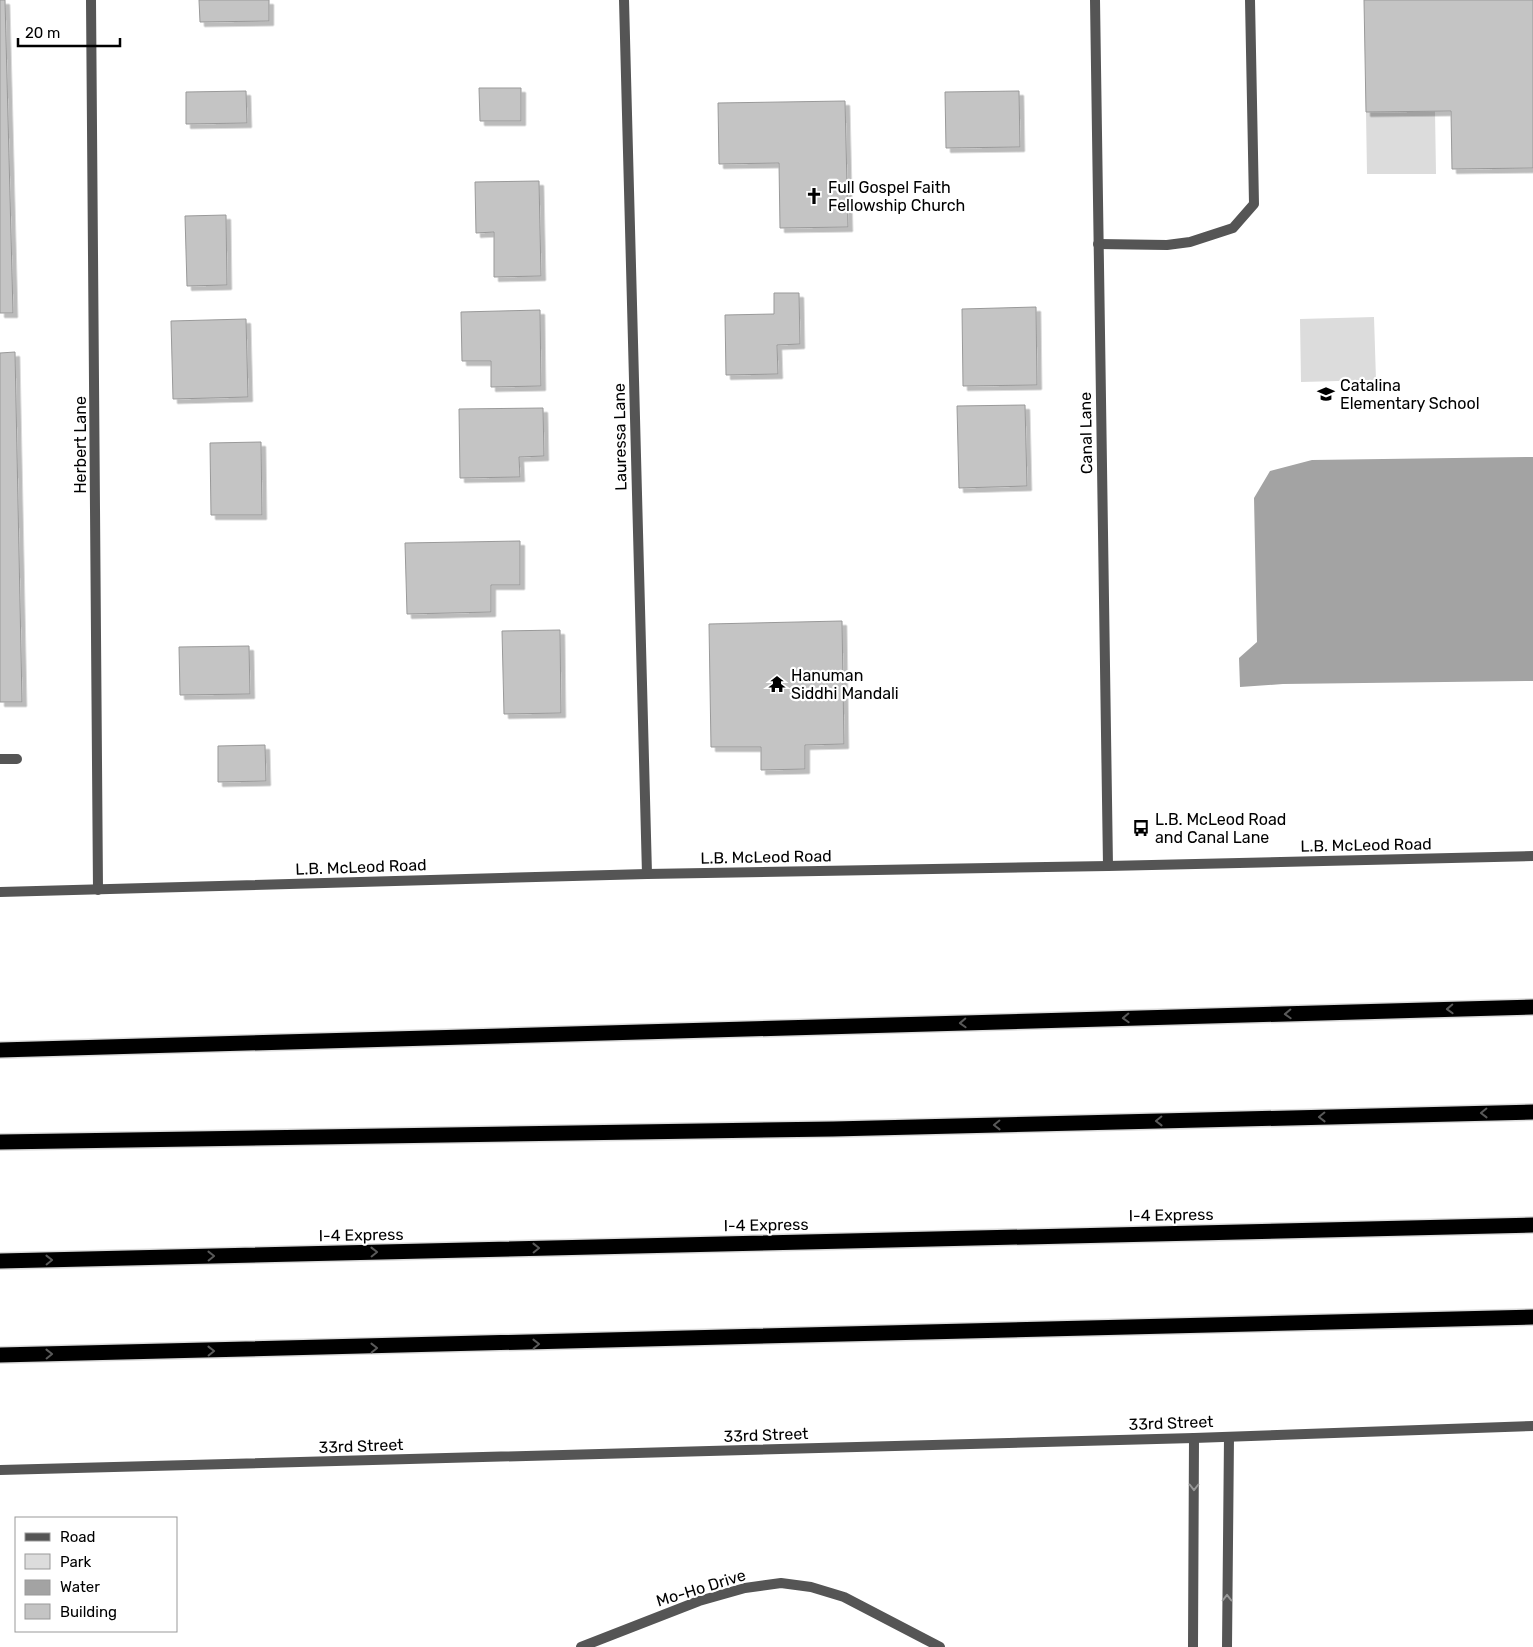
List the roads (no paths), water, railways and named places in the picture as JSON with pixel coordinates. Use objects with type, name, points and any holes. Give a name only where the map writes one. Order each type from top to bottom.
[{"type":"highway","points":[[0,1050],[1533,1007]]},
{"type":"highway","points":[[0,1142],[833,1129],[1533,1112]]},
{"type":"highway","name":"I-4 Express","points":[[0,1261],[1533,1225]]},
{"type":"highway","points":[[0,1355],[879,1336],[1533,1317]]},
{"type":"street","name":"Herbert Lane","points":[[91,0],[98,890]]},
{"type":"street","name":"Lauressa Lane","points":[[624,0],[647,874]]},
{"type":"street","name":"Canal Lane","points":[[1095,0],[1108,866]]},
{"type":"street","points":[[1098,244],[1159,245],[1190,242],[1233,228],[1254,204],[1250,0]]},
{"type":"street","points":[[0,759],[17,759]]},
{"type":"street","name":"L.B. McLeod Road","points":[[0,892],[647,874],[1533,856]]},
{"type":"street","name":"33rd Street","points":[[0,1470],[1229,1437],[1533,1426]]},
{"type":"street","points":[[1227,1647],[1229,1437]]},
{"type":"street","points":[[1193,1647],[1194,1438]]},
{"type":"street","name":"Mo-Ho Drive","points":[[581,1647],[699,1601],[744,1588],[781,1583],[811,1587],[844,1597],[940,1647]]},
{"type":"water","points":[[1533,457],[1533,681],[1283,684],[1240,687],[1239,658],[1257,642],[1254,498],[1270,471],[1312,460]]},
{"type":"place","name":"Full Gospel Faith Fellowship Church","points":[[814,196]]},
{"type":"place","name":"Catalina Elementary School","points":[[1326,394]]},
{"type":"place","name":"Hanuman Siddhi Mandali","points":[[777,684]]},
{"type":"place","name":"L.B. McLeod Road and Canal Lane","points":[[1141,828]]}]
